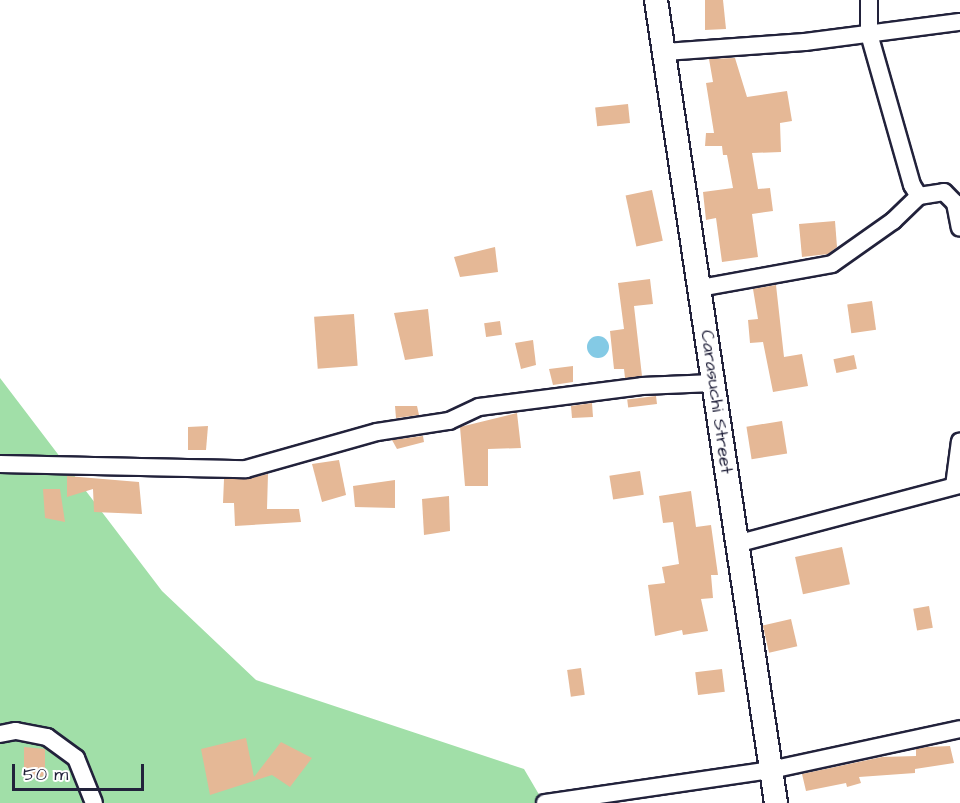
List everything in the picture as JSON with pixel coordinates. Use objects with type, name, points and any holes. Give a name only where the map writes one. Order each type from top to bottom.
[{"type":"street","name":"Carasuchi Street","points":[[656,0],[776,803]]},
{"type":"street","points":[[869,0],[869,34],[912,185],[919,196]]},
{"type":"street","points":[[664,52],[869,34],[960,22]]},
{"type":"street","points":[[700,288],[832,264],[894,221],[919,196],[944,192],[955,203],[960,228]]},
{"type":"street","points":[[0,464],[246,469],[377,432],[449,421],[478,407],[642,386],[713,383]]},
{"type":"street","points":[[736,544],[957,485],[960,441]]},
{"type":"street","points":[[545,803],[771,770],[960,729]]},
{"type":"street","points":[[0,734],[16,731],[47,737],[76,758],[94,803]]},
{"type":"green space","points":[[0,378],[162,591],[256,680],[524,769],[544,803],[0,803]]},
{"type":"water","points":[[598,336],[606,339],[609,347],[606,355],[598,358],[590,355],[587,347],[590,339]]},
{"type":"building","points":[[705,0],[723,0],[726,29],[705,30]]},
{"type":"building","points":[[735,58],[747,97],[787,91],[792,121],[780,123],[781,152],[752,153],[758,189],[770,188],[773,211],[752,214],[758,257],[722,262],[716,218],[706,220],[703,192],[733,188],[727,155],[723,155],[722,146],[705,146],[706,133],[714,133],[706,83],[713,82],[709,59]]},
{"type":"building","points":[[628,104],[630,123],[597,126],[595,107]]},
{"type":"building","points":[[652,190],[663,241],[636,246],[626,196]]},
{"type":"building","points":[[835,221],[837,247],[828,254],[802,257],[799,224]]},
{"type":"building","points":[[495,247],[498,272],[460,277],[454,257]]},
{"type":"building","points":[[650,279],[653,304],[634,306],[642,376],[625,378],[624,369],[614,369],[610,331],[624,329],[618,283]]},
{"type":"building","points":[[776,285],[784,357],[802,354],[808,386],[773,392],[763,342],[750,343],[748,320],[758,319],[753,289]]},
{"type":"building","points":[[872,301],[876,330],[851,333],[847,304]]},
{"type":"building","points":[[428,309],[433,356],[405,360],[394,313]]},
{"type":"building","points":[[354,314],[358,366],[318,369],[314,317]]},
{"type":"building","points":[[500,321],[502,335],[486,337],[484,323]]},
{"type":"building","points":[[533,340],[536,365],[521,369],[515,343]]},
{"type":"building","points":[[854,355],[857,369],[836,373],[833,359]]},
{"type":"building","points":[[573,366],[573,382],[553,385],[549,369]]},
{"type":"building","points":[[656,396],[657,404],[628,407],[627,400]]},
{"type":"building","points":[[592,403],[593,417],[572,418],[571,406]]},
{"type":"building","points":[[395,406],[417,406],[419,415],[396,418]]},
{"type":"building","points":[[517,413],[521,448],[488,449],[488,486],[465,486],[460,427]]},
{"type":"building","points":[[782,421],[787,454],[752,459],[746,427]]},
{"type":"building","points":[[208,426],[206,450],[188,450],[188,427]]},
{"type":"building","points":[[423,436],[424,442],[397,449],[392,440]]},
{"type":"building","points":[[339,460],[346,495],[322,502],[312,464]]},
{"type":"building","points":[[640,471],[644,495],[613,500],[609,476]]},
{"type":"building","points":[[268,474],[267,509],[299,509],[301,522],[235,526],[234,503],[223,503],[224,479],[246,479]]},
{"type":"building","points":[[67,476],[139,482],[142,514],[94,512],[93,489],[67,497]]},
{"type":"building","points":[[395,480],[395,508],[355,507],[353,486]]},
{"type":"building","points":[[43,489],[60,489],[65,522],[45,518]]},
{"type":"building","points":[[691,491],[696,527],[711,525],[718,575],[711,575],[713,598],[701,599],[708,631],[683,635],[682,630],[655,636],[648,585],[665,583],[662,567],[679,564],[673,522],[663,523],[659,496]]},
{"type":"building","points":[[449,496],[450,531],[424,535],[422,499]]},
{"type":"building","points":[[842,547],[850,584],[803,594],[795,557]]},
{"type":"building","points":[[929,606],[933,628],[917,630],[913,609]]},
{"type":"building","points":[[791,619],[797,646],[769,653],[763,626]]},
{"type":"building","points":[[581,668],[585,695],[571,697],[567,670]]},
{"type":"building","points":[[722,669],[725,692],[698,695],[695,672]]},
{"type":"building","points":[[246,738],[254,777],[281,742],[312,758],[290,787],[272,775],[210,795],[201,749]]},
{"type":"building","points":[[950,746],[954,763],[915,769],[915,773],[859,777],[861,783],[847,787],[846,783],[806,791],[802,774],[882,757],[916,756],[916,749]]},
{"type":"building","points":[[24,747],[45,749],[45,776],[24,779]]}]
